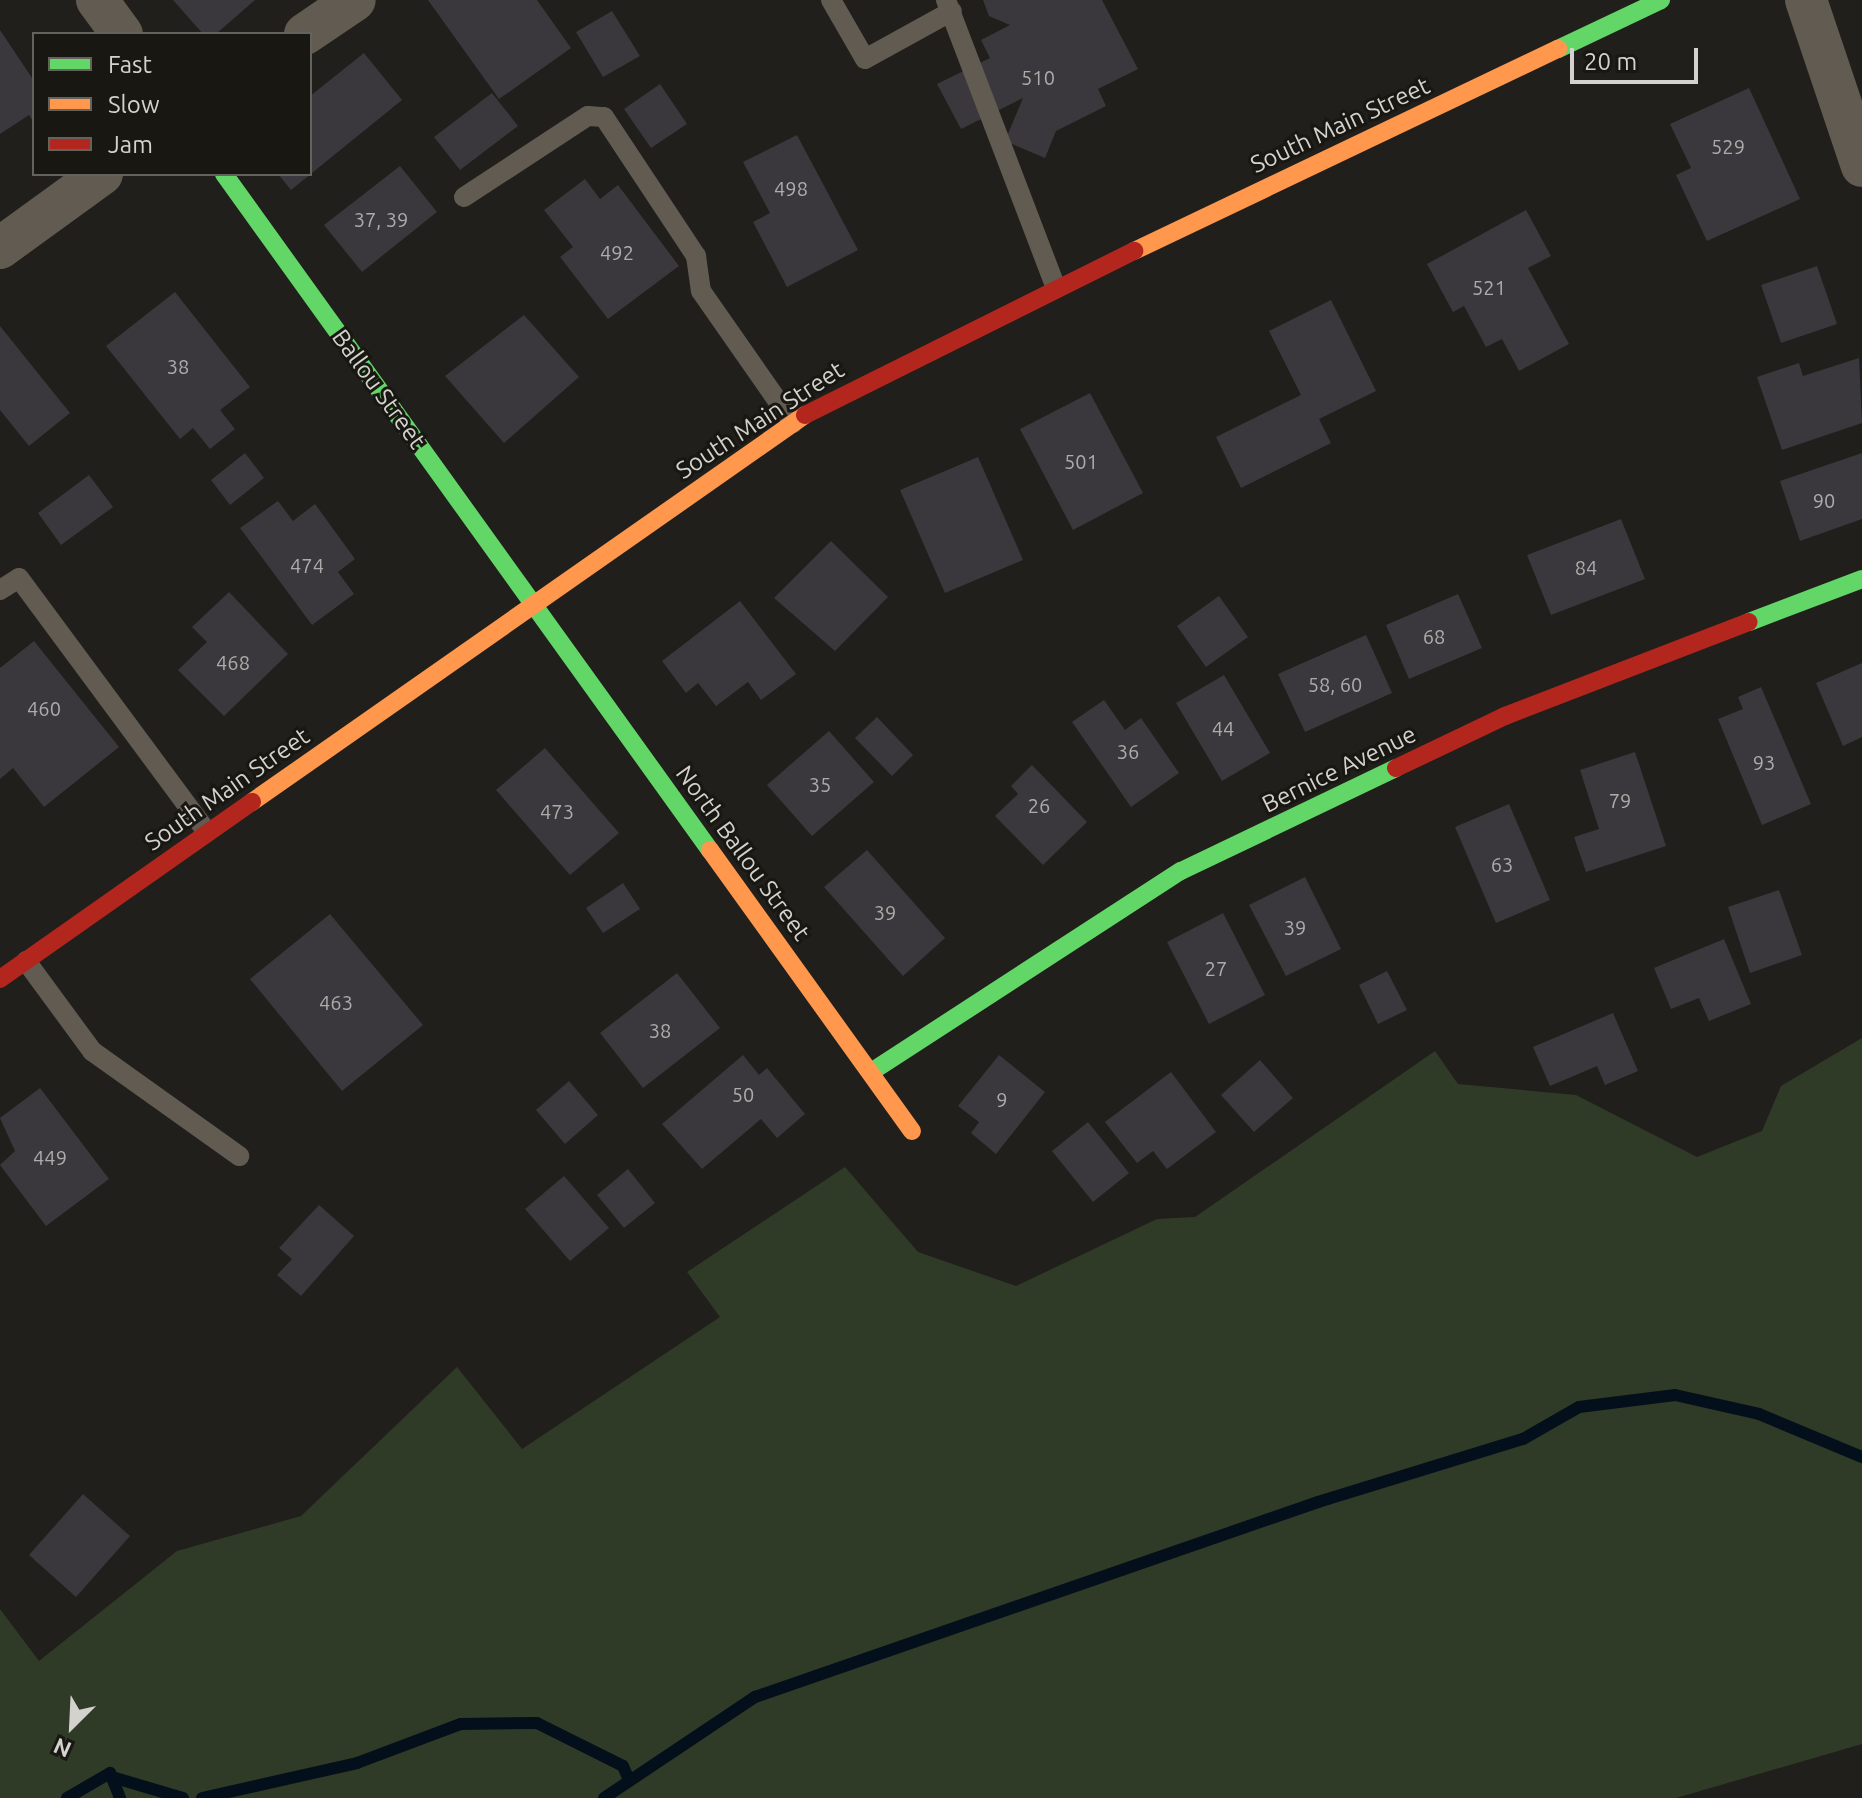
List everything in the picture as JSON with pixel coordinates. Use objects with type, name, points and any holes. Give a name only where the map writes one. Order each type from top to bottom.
[{"type":"street","points":[[97,0],[121,32]]},
{"type":"street","points":[[308,32],[355,0]]},
{"type":"street","name":"South Main Street","points":[[0,979],[835,394],[1055,286],[1661,0]]},
{"type":"street","points":[[1806,0],[1862,166]]},
{"type":"street","points":[[0,248],[99,176]]},
{"type":"street","name":"Ballou Street","points":[[225,176],[533,604]]},
{"type":"street","name":"Bernice Avenue","points":[[871,1072],[1181,871],[1505,716],[1862,579]]},
{"type":"street","name":"North Ballou Street","points":[[533,604],[912,1131]]},
{"type":"lane","points":[[831,0],[865,59],[949,6],[1055,286]]},
{"type":"lane","points":[[464,197],[588,116],[604,117],[696,256],[701,291],[793,423]]},
{"type":"lane","points":[[0,590],[19,578],[207,832]]},
{"type":"lane","points":[[26,961],[92,1051],[239,1156]]},
{"type":"green space","points":[[1862,1038],[1862,1744],[1676,1798],[0,1798],[0,1609],[39,1661],[177,1551],[301,1516],[457,1367],[522,1449],[720,1317],[687,1272],[845,1167],[918,1252],[1016,1286],[1157,1219],[1195,1217],[1435,1051],[1458,1084],[1576,1095],[1697,1157],[1762,1131],[1781,1086]]},
{"type":"building","points":[[173,0],[255,0],[218,32],[201,32]]},
{"type":"building","points":[[428,0],[537,0],[571,48],[499,99]]},
{"type":"building","points":[[983,0],[1102,0],[1138,69],[1098,89],[1106,106],[1056,131],[1045,158],[1005,141],[1023,98],[961,129],[937,84],[990,58],[981,40],[1010,25],[989,16]]},
{"type":"building","points":[[612,11],[640,56],[603,77],[576,32]]},
{"type":"building","points":[[0,30],[32,78],[32,120],[29,115],[0,134]]},
{"type":"building","points":[[364,53],[402,100],[312,173],[312,94]]},
{"type":"building","points":[[660,84],[687,124],[651,148],[624,109]]},
{"type":"building","points":[[1749,88],[1800,199],[1707,241],[1676,175],[1691,168],[1670,124]]},
{"type":"building","points":[[492,93],[518,126],[460,170],[434,137]]},
{"type":"building","points":[[797,135],[858,250],[787,287],[753,222],[770,213],[743,162]]},
{"type":"building","points":[[400,166],[437,212],[362,272],[324,225]]},
{"type":"building","points":[[280,176],[308,176],[291,190]]},
{"type":"building","points":[[585,179],[600,199],[618,185],[679,266],[608,319],[560,257],[573,247],[544,210]]},
{"type":"building","points":[[1526,210],[1551,256],[1528,268],[1569,344],[1519,371],[1502,339],[1486,347],[1464,306],[1453,312],[1427,264]]},
{"type":"building","points":[[1817,266],[1837,324],[1781,343],[1761,285]]},
{"type":"building","points":[[175,292],[250,387],[220,410],[235,429],[210,449],[193,428],[180,439],[106,346]]},
{"type":"building","points":[[1331,300],[1376,391],[1319,419],[1331,443],[1241,488],[1216,437],[1301,395],[1269,331]]},
{"type":"building","points":[[524,315],[579,377],[504,443],[445,376]]},
{"type":"building","points":[[0,326],[70,413],[29,446],[0,410]]},
{"type":"building","points":[[1859,358],[1862,423],[1782,450],[1757,377],[1799,363],[1803,376]]},
{"type":"building","points":[[1090,393],[1143,493],[1073,530],[1020,429]]},
{"type":"building","points":[[245,453],[264,478],[230,505],[211,480]]},
{"type":"building","points":[[1862,453],[1862,519],[1800,541],[1780,481]]},
{"type":"building","points":[[978,457],[1023,560],[945,593],[900,490]]},
{"type":"building","points":[[89,475],[113,507],[61,545],[38,513]]},
{"type":"building","points":[[278,501],[293,521],[315,504],[355,559],[338,572],[354,594],[312,625],[240,528]]},
{"type":"building","points":[[1621,519],[1645,579],[1551,615],[1527,555]]},
{"type":"building","points":[[831,541],[888,597],[835,651],[774,598]]},
{"type":"building","points":[[229,592],[288,654],[224,716],[178,670],[207,642],[192,627]]},
{"type":"building","points":[[1458,594],[1482,648],[1409,679],[1386,625]]},
{"type":"building","points":[[1219,596],[1248,637],[1206,667],[1177,626]]},
{"type":"building","points":[[740,601],[796,674],[761,700],[748,682],[716,706],[698,683],[686,693],[662,661]]},
{"type":"building","points":[[1366,635],[1392,693],[1305,732],[1278,674]]},
{"type":"building","points":[[34,641],[119,747],[44,807],[13,768],[0,779],[0,668]]},
{"type":"building","points":[[1862,663],[1862,737],[1843,746],[1816,683]]},
{"type":"building","points":[[1224,675],[1270,753],[1222,781],[1176,703]]},
{"type":"building","points":[[1761,687],[1811,804],[1762,825],[1718,719],[1743,709],[1738,697]]},
{"type":"building","points":[[1104,700],[1125,730],[1141,718],[1179,773],[1131,807],[1072,722]]},
{"type":"building","points":[[877,717],[913,755],[892,776],[855,738]]},
{"type":"building","points":[[829,731],[874,782],[812,836],[767,785]]},
{"type":"building","points":[[545,748],[619,833],[570,875],[496,790]]},
{"type":"building","points":[[1635,752],[1666,846],[1586,872],[1574,837],[1599,829],[1580,770]]},
{"type":"building","points":[[1032,765],[1087,822],[1043,865],[995,816],[1018,794],[1011,786]]},
{"type":"building","points":[[1509,804],[1550,900],[1496,923],[1455,827]]},
{"type":"building","points":[[867,850],[945,938],[903,976],[824,887]]},
{"type":"building","points":[[1305,877],[1341,949],[1286,976],[1249,905]]},
{"type":"building","points":[[623,883],[640,909],[603,933],[586,908]]},
{"type":"building","points":[[1779,890],[1802,955],[1750,973],[1728,907]]},
{"type":"building","points":[[1223,913],[1265,995],[1209,1024],[1167,942]]},
{"type":"building","points":[[330,914],[423,1025],[342,1091],[250,979]]},
{"type":"building","points":[[1724,939],[1751,1004],[1709,1021],[1699,998],[1671,1009],[1654,968]]},
{"type":"building","points":[[1387,971],[1407,1010],[1378,1024],[1359,985]]},
{"type":"building","points":[[677,973],[720,1028],[643,1088],[600,1033]]},
{"type":"building","points":[[1613,1013],[1638,1071],[1605,1085],[1597,1066],[1550,1086],[1533,1047]]},
{"type":"building","points":[[743,1055],[759,1075],[767,1068],[805,1114],[777,1138],[761,1119],[702,1169],[662,1124]]},
{"type":"building","points":[[999,1055],[1045,1092],[996,1154],[971,1133],[979,1122],[958,1106]]},
{"type":"building","points":[[1260,1060],[1293,1098],[1254,1132],[1221,1095]]},
{"type":"building","points":[[1171,1072],[1216,1132],[1167,1169],[1153,1151],[1137,1163],[1105,1122]]},
{"type":"building","points":[[569,1081],[598,1115],[565,1144],[536,1110]]},
{"type":"building","points":[[40,1088],[109,1179],[46,1226],[0,1165],[15,1151],[0,1118]]},
{"type":"building","points":[[1088,1122],[1129,1173],[1093,1202],[1052,1151]]},
{"type":"building","points":[[628,1169],[655,1203],[624,1228],[597,1195]]},
{"type":"building","points":[[564,1176],[609,1228],[570,1261],[525,1209]]},
{"type":"building","points":[[319,1205],[354,1236],[301,1296],[277,1275],[292,1259],[279,1248]]},
{"type":"building","points":[[83,1494],[130,1536],[76,1597],[29,1555]]},
{"type":"waterway","points":[[604,1798],[755,1697],[1318,1502],[1523,1439],[1579,1407],[1675,1395],[1759,1414],[1862,1457]]},
{"type":"waterway","points":[[202,1798],[357,1763],[461,1724],[537,1723],[623,1766],[629,1780]]},
{"type":"waterway","points":[[67,1798],[110,1773],[120,1798]]},
{"type":"waterway","points":[[112,1777],[183,1798]]},
{"type":"traffic: fast","points":[[1558,49],[1661,0]]},
{"type":"traffic: fast","points":[[225,176],[710,850]]},
{"type":"traffic: fast","points":[[1749,622],[1862,579]]},
{"type":"traffic: fast","points":[[871,1072],[1181,871],[1396,768]]},
{"type":"traffic: slow","points":[[1134,251],[1558,49]]},
{"type":"traffic: slow","points":[[252,802],[805,415]]},
{"type":"traffic: slow","points":[[710,850],[912,1131]]},
{"type":"traffic: jam","points":[[805,415],[1134,251]]},
{"type":"traffic: jam","points":[[1396,768],[1505,716],[1749,622]]},
{"type":"traffic: jam","points":[[0,979],[252,802]]}]
